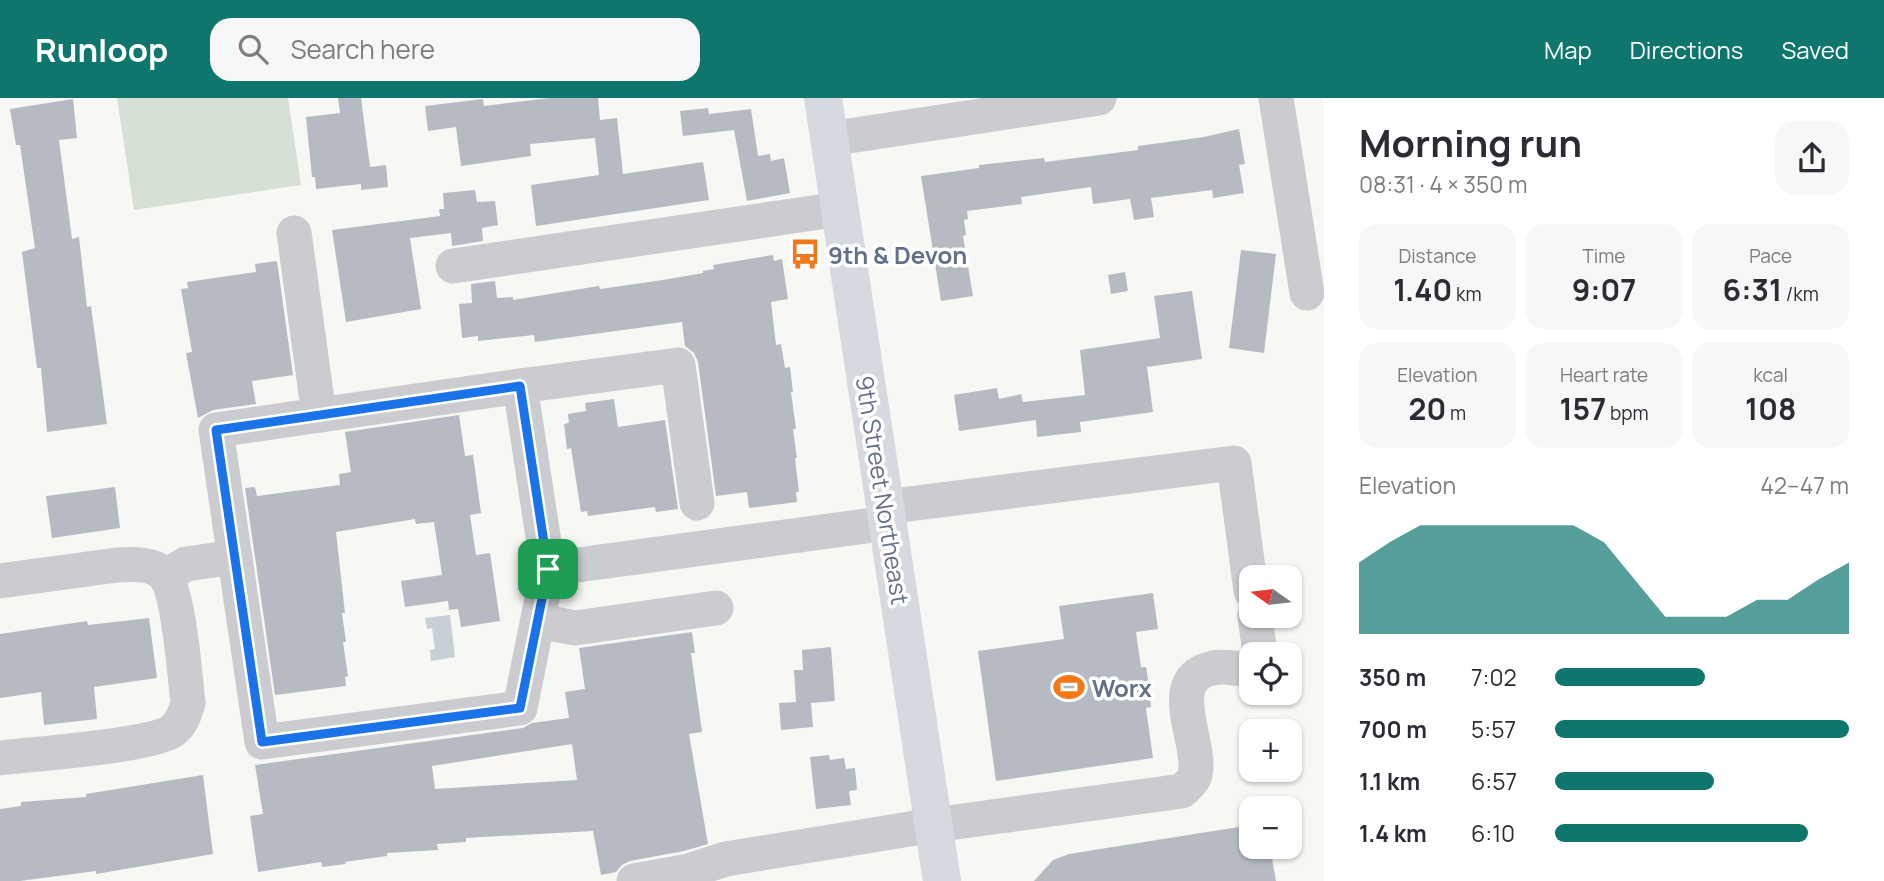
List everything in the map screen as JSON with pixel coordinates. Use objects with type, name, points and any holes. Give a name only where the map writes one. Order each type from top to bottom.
[{"type":"main road","name":"9th Street Northeast","points":[[823,98],[942,881]]},
{"type":"street","points":[[829,139],[1099,98]]},
{"type":"street","points":[[1276,98],[1307,293]]},
{"type":"street","points":[[453,266],[840,209]]},
{"type":"street","points":[[294,233],[320,415]]},
{"type":"street","points":[[520,386],[548,569],[520,708],[262,742],[216,430],[520,386],[678,365],[697,503]]},
{"type":"street","points":[[548,569],[1234,463],[1248,565]]},
{"type":"street","points":[[166,576],[186,564],[235,557]]},
{"type":"street","points":[[0,581],[134,564],[158,569],[166,576],[174,602],[188,703],[183,718],[172,732],[141,741],[0,758]]},
{"type":"street","points":[[538,621],[575,628],[716,608]]},
{"type":"street","points":[[634,881],[689,871],[726,859],[934,825],[1182,791],[1192,782],[1197,763],[1186,703],[1188,688],[1197,676],[1212,668],[1239,669]]},
{"type":"shaded area","points":[[117,98],[288,98],[301,185],[134,210]]},
{"type":"shaded area","points":[[450,615],[455,657],[431,661],[430,650],[435,649],[432,628],[427,629],[425,618]]},
{"type":"building","points":[[338,98],[361,98],[370,167],[386,165],[388,187],[361,190],[361,184],[316,189],[315,177],[312,177],[306,117],[340,113]]},
{"type":"building","points":[[550,98],[598,98],[600,120],[617,118],[623,174],[703,162],[709,200],[536,226],[531,185],[599,175],[595,138],[530,144],[531,156],[461,166],[456,127],[428,131],[425,106],[483,99],[484,106]]},
{"type":"building","points":[[73,99],[77,138],[59,140],[72,239],[79,237],[87,307],[91,306],[107,424],[47,432],[41,368],[37,368],[22,252],[35,248],[20,145],[16,145],[10,109]]},
{"type":"building","points":[[708,108],[709,114],[751,109],[758,156],[770,154],[771,161],[784,158],[790,193],[747,201],[734,130],[683,136],[680,111]]},
{"type":"building","points":[[1239,129],[1245,164],[1239,165],[1244,193],[1213,198],[1212,190],[1151,198],[1154,217],[1134,220],[1130,199],[1093,204],[1091,187],[1021,197],[1022,204],[967,211],[968,219],[964,220],[966,235],[963,236],[973,296],[941,301],[921,176],[979,168],[979,165],[1044,158],[1045,162],[1138,150],[1138,146]]},
{"type":"building","points":[[475,190],[477,202],[495,201],[498,225],[482,228],[483,241],[452,246],[451,233],[410,238],[421,309],[346,322],[332,230],[440,216],[439,209],[444,209],[443,193]]},
{"type":"building","points":[[1241,250],[1276,254],[1264,353],[1229,348]]},
{"type":"building","points":[[773,255],[774,261],[782,259],[788,299],[771,302],[776,345],[781,344],[785,368],[790,367],[796,429],[793,429],[799,492],[796,492],[797,502],[749,508],[747,492],[716,496],[698,362],[694,353],[685,346],[682,322],[535,342],[534,335],[478,341],[478,336],[462,338],[459,304],[472,303],[471,284],[495,281],[497,298],[513,297],[513,300],[599,286],[600,289],[663,280],[703,273],[714,269],[713,265]]},
{"type":"building","points":[[277,261],[293,375],[252,381],[256,404],[213,410],[198,418],[186,353],[192,352],[181,289],[188,288],[187,282],[256,272],[255,264]]},
{"type":"building","points":[[1125,272],[1128,291],[1111,294],[1108,275]]},
{"type":"building","points":[[1192,291],[1202,359],[1147,367],[1153,412],[1080,422],[1081,432],[1037,437],[1036,420],[959,431],[954,395],[997,388],[999,399],[1021,394],[1023,402],[1085,395],[1080,350],[1160,338],[1154,296]]},
{"type":"building","points":[[614,399],[618,427],[665,420],[678,509],[656,512],[655,507],[588,516],[587,511],[581,512],[571,448],[567,449],[564,424],[569,423],[568,414],[586,411],[585,403]]},
{"type":"building","points":[[459,415],[465,456],[473,455],[481,513],[470,515],[476,555],[490,553],[500,621],[461,627],[458,609],[449,610],[448,601],[405,607],[401,581],[442,575],[434,522],[416,524],[415,519],[336,532],[345,613],[342,613],[348,676],[345,677],[346,686],[275,695],[245,488],[255,487],[257,496],[340,485],[339,474],[351,472],[345,432]]},
{"type":"building","points":[[115,487],[120,528],[52,538],[46,496]]},
{"type":"building","name":"Worx","points":[[1153,593],[1158,629],[1136,632],[1141,667],[1146,667],[1148,679],[1151,707],[1146,708],[1153,758],[996,781],[978,651],[1064,639],[1059,606]]},
{"type":"building","points":[[149,618],[157,678],[94,687],[97,719],[44,725],[41,692],[0,698],[0,634],[87,621],[88,625]]},
{"type":"building","points":[[692,632],[695,653],[691,653],[702,732],[689,734],[708,844],[630,861],[616,872],[601,875],[593,831],[466,838],[466,842],[437,844],[438,850],[387,853],[387,856],[345,862],[346,864],[322,867],[321,862],[258,872],[250,816],[263,814],[255,765],[523,728],[532,723],[569,718],[565,692],[585,689],[579,648]],"holes":[[[572,744],[577,780],[435,789],[432,766]]]},
{"type":"building","points":[[831,647],[835,701],[811,703],[813,727],[781,730],[779,703],[796,702],[794,670],[803,670],[802,650]]},
{"type":"building","points":[[829,755],[830,760],[844,758],[846,769],[855,768],[857,790],[849,791],[851,805],[816,809],[810,757]]},
{"type":"building","points":[[203,775],[213,854],[96,874],[96,871],[0,881],[0,809],[21,806],[21,802],[86,797],[86,794]]},
{"type":"building","points":[[1239,827],[1239,859],[1272,859],[1276,881],[1034,881],[1053,860],[1069,854]]},
{"type":"place","name":"9th & Devon","points":[[805,254]]},
{"type":"place","name":"Worx","points":[[1069,687]]},
{"type":"route","points":[[520,386],[548,569],[520,708],[262,742],[216,430],[520,386]]}]
